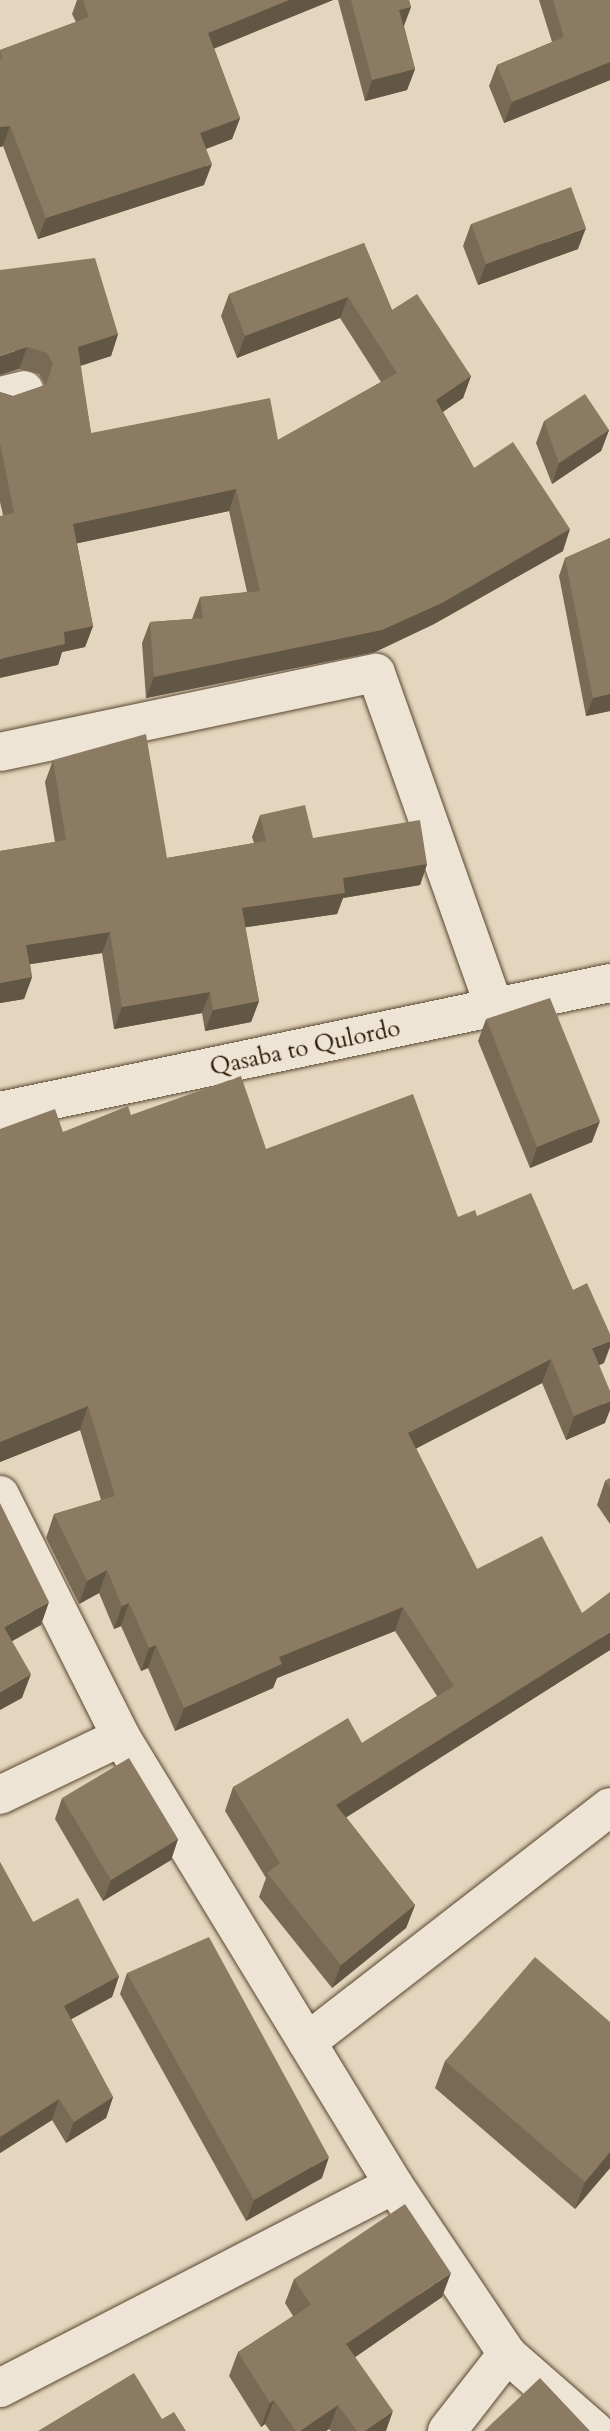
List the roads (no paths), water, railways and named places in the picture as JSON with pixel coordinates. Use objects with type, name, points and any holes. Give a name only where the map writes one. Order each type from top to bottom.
[{"type":"street","points":[[0,751],[376,673],[495,1009]]},
{"type":"street","name":"Qasaba to Qulordo","points":[[0,1111],[610,983]]},
{"type":"street","points":[[0,1495],[121,1737],[394,2185],[507,2354],[595,2431]]},
{"type":"street","points":[[0,1795],[121,1737]]},
{"type":"street","points":[[307,2042],[610,1807]]},
{"type":"street","points":[[0,2388],[394,2185]]},
{"type":"street","points":[[447,2431],[507,2354]]}]
